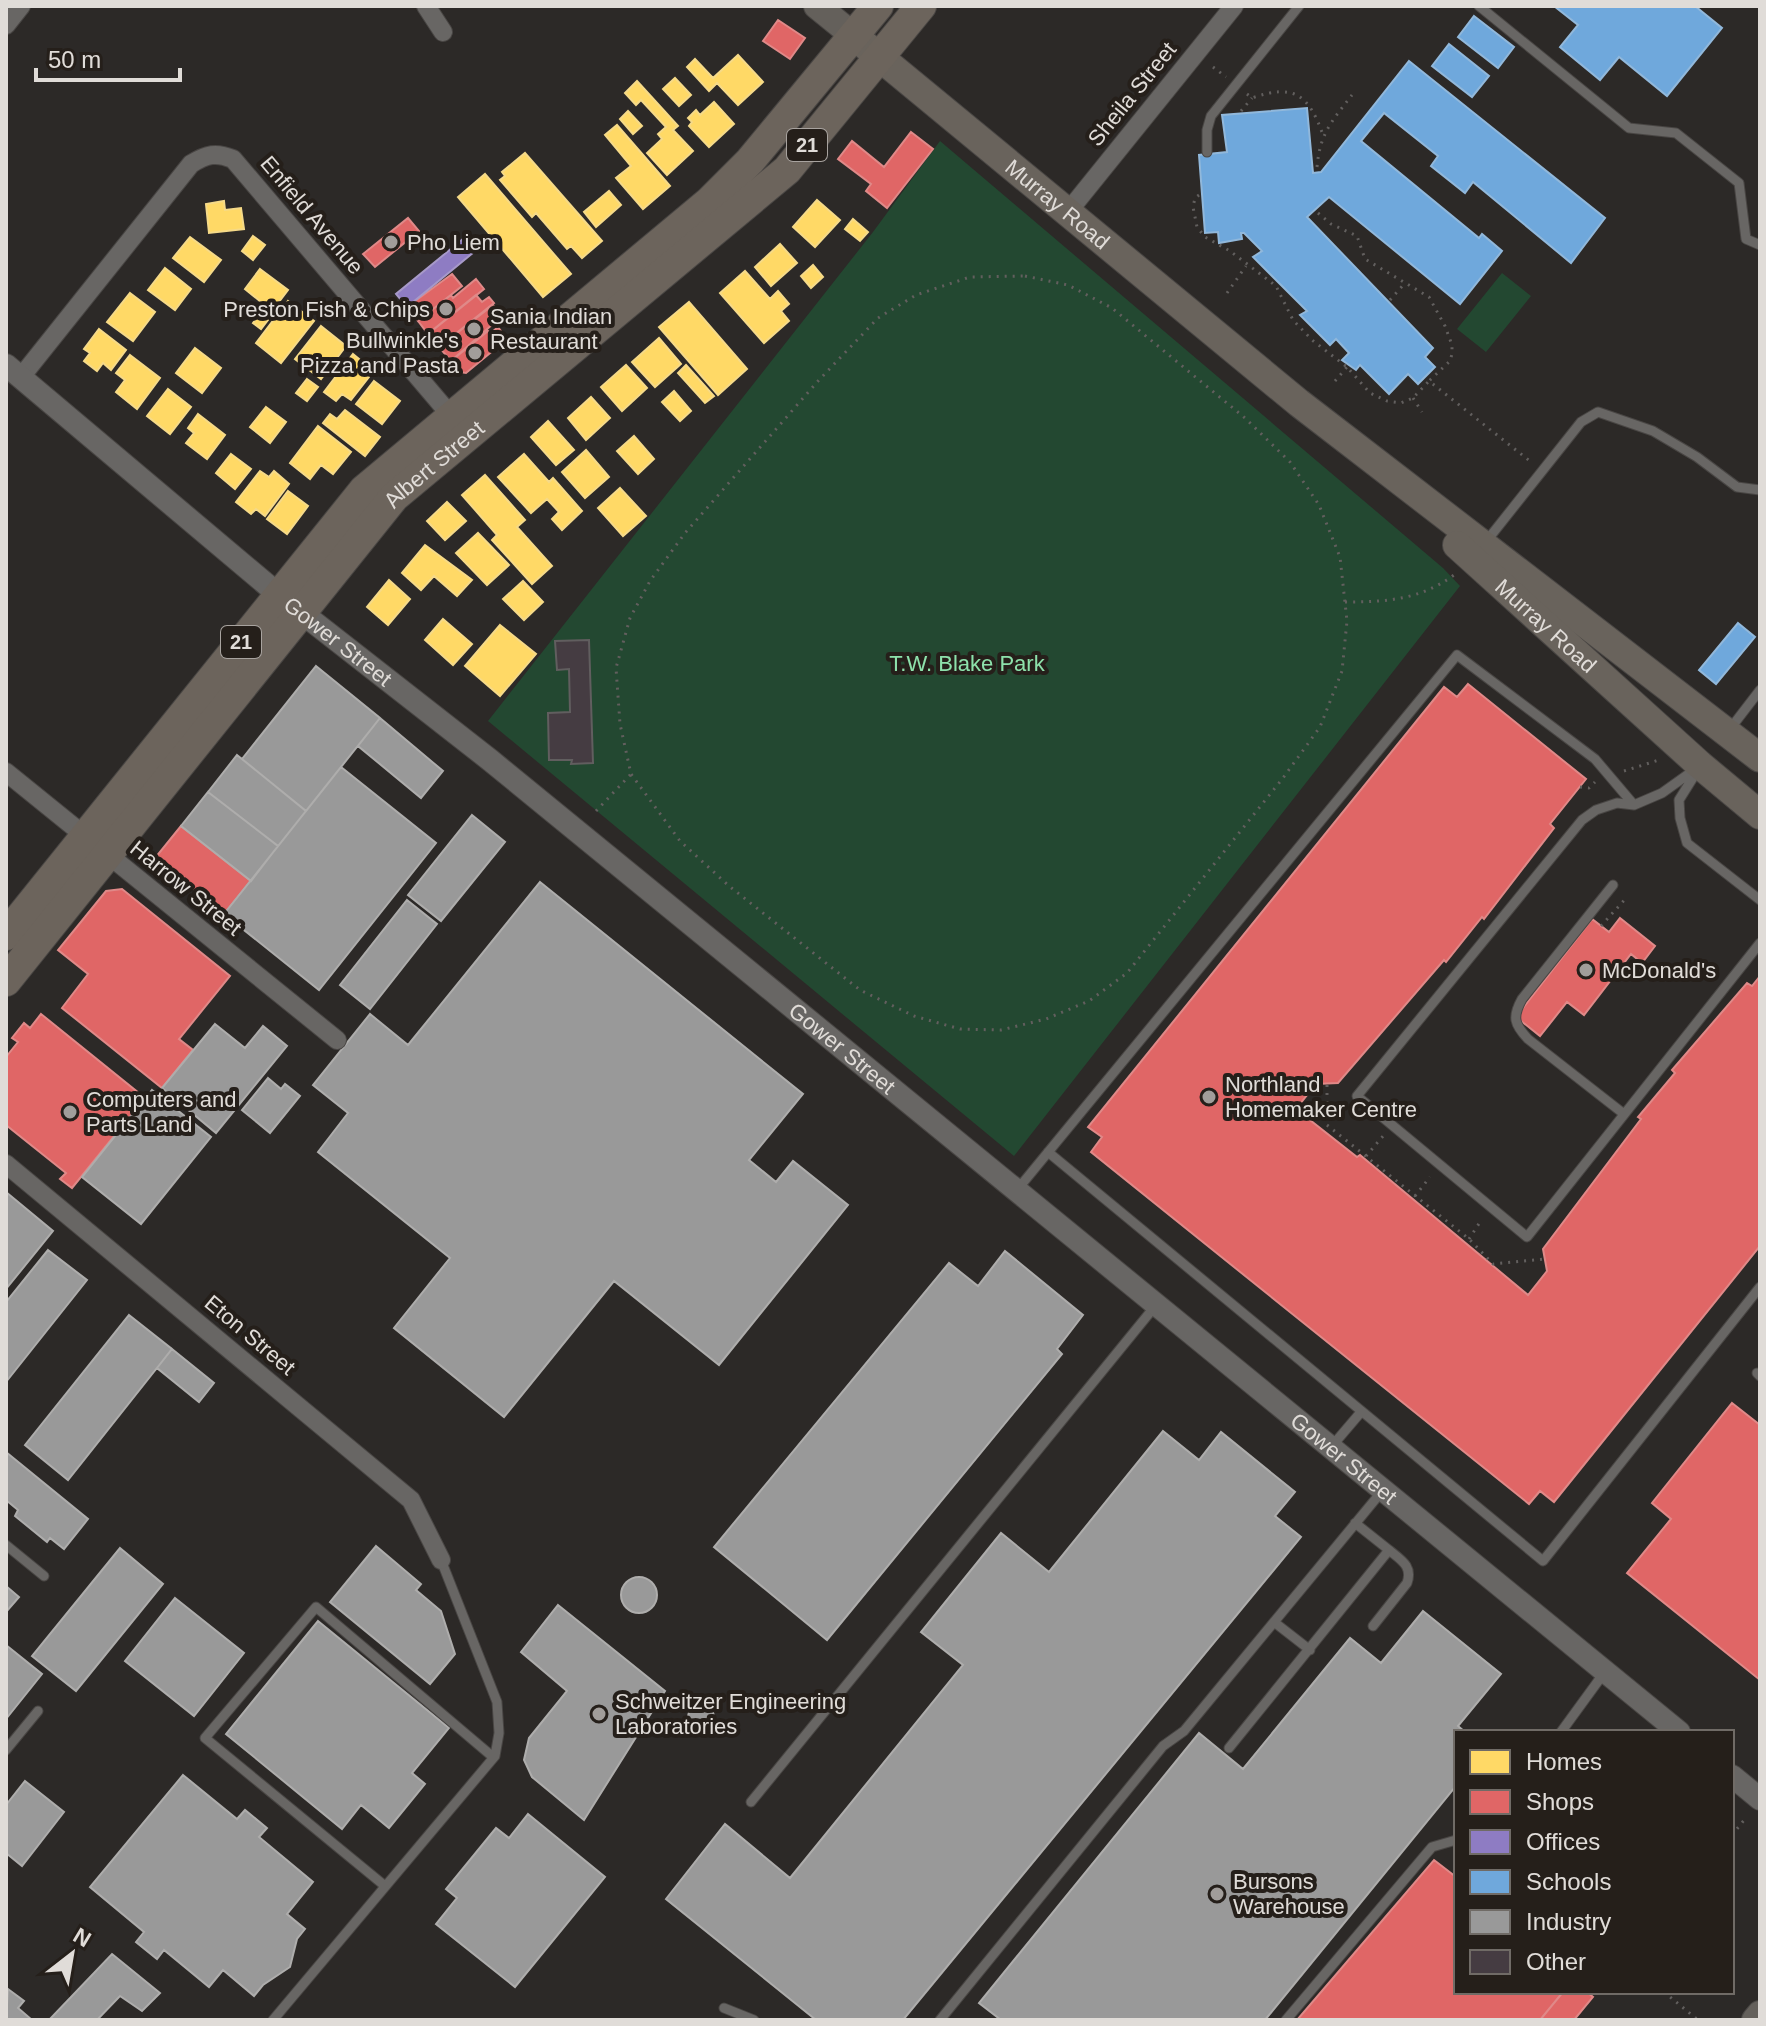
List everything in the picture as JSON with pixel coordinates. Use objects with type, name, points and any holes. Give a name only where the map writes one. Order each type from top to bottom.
[{"type":"highway","name":"Albert Street","points":[[716,212],[750,161],[878,6]]},
{"type":"highway","name":"Albert Street","points":[[8,974],[59,892],[291,604],[459,426],[716,212],[787,170],[921,6]]},
{"type":"highway","name":"Albert Street","points":[[6,935],[59,892]]},
{"type":"main road","name":"Murray Road","points":[[817,6],[1299,403],[1760,758]]},
{"type":"main road","name":"Murray Road","points":[[1299,403],[1700,765],[1760,815]]},
{"type":"main road","points":[[1700,765],[1727,732]]},
{"type":"main road","points":[[1755,2020],[1760,2014]]},
{"type":"street","points":[[6,25],[21,6]]},
{"type":"street","points":[[426,6],[443,32]]},
{"type":"street","name":"Sheila Street","points":[[1067,213],[1234,6]]},
{"type":"street","name":"Enfield Avenue","points":[[14,371],[191,164],[205,155],[219,153],[233,159],[459,426]]},
{"type":"street","name":"Gower Street","points":[[14,371],[291,604],[490,760],[1677,1730]]},
{"type":"street","name":"Harrow Street","points":[[6,772],[337,1040]]},
{"type":"street","name":"Eton Street","points":[[6,1164],[411,1500],[441,1560]]},
{"type":"street","points":[[1734,1778],[1760,1799]]},
{"type":"lane","points":[[1207,152],[1207,130],[1211,116],[1299,6]]},
{"type":"lane","points":[[1479,6],[1629,128],[1676,133],[1739,183],[1746,239],[1760,245]]},
{"type":"lane","points":[[1484,545],[1581,422],[1598,412],[1653,431],[1697,457],[1737,487],[1760,490]]},
{"type":"lane","points":[[1017,1190],[1457,655],[1595,759],[1634,805]]},
{"type":"lane","points":[[1727,732],[1760,690]]},
{"type":"lane","points":[[1700,765],[1662,793],[1634,805],[1617,803],[1596,810],[1582,820],[1357,1096],[1527,1237],[1760,943]]},
{"type":"lane","points":[[1700,765],[1679,800],[1687,843],[1760,900]]},
{"type":"lane","points":[[1613,885],[1522,999],[1514,1020],[1516,1027],[1528,1039],[1624,1114]]},
{"type":"lane","points":[[1048,1152],[1543,1561],[1760,1287]]},
{"type":"lane","points":[[751,1802],[1156,1305]]},
{"type":"lane","points":[[1331,1448],[1361,1412]]},
{"type":"lane","points":[[940,2020],[1163,1746],[1184,1731],[1383,1490]]},
{"type":"lane","points":[[1355,1523],[1407,1565],[1409,1576],[1407,1583],[1373,1626]]},
{"type":"lane","points":[[6,1545],[44,1576]]},
{"type":"lane","points":[[1229,1748],[1389,1550]]},
{"type":"lane","points":[[273,2020],[493,1757],[499,1733],[497,1702],[441,1560]]},
{"type":"lane","points":[[385,1886],[205,1738],[215,1726],[316,1607],[493,1757]]},
{"type":"lane","points":[[1274,1622],[1310,1650]]},
{"type":"lane","points":[[1562,1730],[1605,1672]]},
{"type":"lane","points":[[6,1750],[38,1711]]},
{"type":"lane","points":[[1286,2020],[1432,1847],[1454,1841]]},
{"type":"lane","points":[[724,2008],[754,2020]]},
{"type":"path","points":[[1213,67],[1230,81]]},
{"type":"path","points":[[1240,89],[1252,98]]},
{"type":"path","points":[[1241,111],[1252,98],[1285,91],[1308,102],[1323,135]]},
{"type":"path","points":[[1317,167],[1323,135],[1352,95]]},
{"type":"path","points":[[1199,195],[1193,207],[1197,227],[1205,237],[1230,251],[1276,286],[1293,320],[1312,340],[1347,367],[1370,393],[1401,403],[1413,398],[1450,361],[1452,345],[1429,297],[1365,259],[1357,236],[1331,224],[1318,213]]},
{"type":"path","points":[[1227,293],[1246,266]]},
{"type":"path","points":[[1025,276],[1068,285],[1112,308],[1245,418],[1290,462],[1319,505],[1340,557],[1345,602],[1347,621],[1342,671],[1320,727],[1127,973],[1089,1001],[1046,1019],[1001,1030],[960,1029],[914,1016],[860,990],[729,886],[680,841],[631,774],[620,724],[616,668],[630,618],[650,581],[685,533],[819,380],[878,318],[916,295],[970,277],[1025,276]]},
{"type":"path","points":[[1390,300],[1405,283]]},
{"type":"path","points":[[1335,381],[1347,367]]},
{"type":"path","points":[[1429,381],[1537,467]]},
{"type":"path","points":[[1413,398],[1422,412]]},
{"type":"path","points":[[1345,602],[1415,596],[1454,575]]},
{"type":"path","points":[[596,811],[631,774]]},
{"type":"path","points":[[1601,926],[1627,897]]},
{"type":"path","points":[[1327,1085],[1327,1125],[1469,1239],[1493,1264],[1544,1259]]},
{"type":"path","points":[[1366,1156],[1392,1125]]},
{"type":"path","points":[[1415,1196],[1441,1165]]},
{"type":"path","points":[[1469,1239],[1490,1206]]},
{"type":"path","points":[[1734,1833],[1745,1819]]},
{"type":"path","points":[[1666,1994],[1698,2020]]},
{"type":"green space","name":"T.W. Blake Park","points":[[940,141],[1443,568],[1460,586],[1014,1156],[488,721],[873,232]]},
{"type":"green space","points":[[1502,273],[1531,296],[1486,352],[1457,329]]},
{"type":"building: Homes","points":[[738,55],[763,82],[738,105],[717,83],[709,91],[687,67],[695,59],[713,78]]},
{"type":"building: Homes","points":[[675,78],[691,95],[679,106],[663,89]]},
{"type":"building: Homes","points":[[637,81],[678,126],[673,130],[693,151],[667,175],[647,153],[662,139],[658,134],[666,127],[641,100],[636,105],[625,93]]},
{"type":"building: Homes","points":[[714,102],[734,124],[709,147],[689,126],[692,122],[688,118],[696,110],[700,115]]},
{"type":"building: Homes","points":[[628,111],[642,126],[633,134],[620,119]]},
{"type":"building: Homes","points":[[617,125],[670,186],[643,209],[616,178],[631,166],[605,135]]},
{"type":"building: Homes","points":[[525,153],[602,241],[582,258],[571,246],[567,249],[536,213],[532,217],[500,180],[505,176],[502,172]]},
{"type":"building: Homes","points":[[485,174],[571,274],[543,297],[458,197]]},
{"type":"building: Homes","points":[[609,191],[621,205],[596,227],[584,212]]},
{"type":"building: Homes","points":[[817,200],[840,220],[815,247],[793,227]]},
{"type":"building: Homes","points":[[224,201],[225,210],[241,208],[244,229],[209,233],[206,204]]},
{"type":"building: Homes","points":[[853,219],[868,232],[860,241],[845,229]]},
{"type":"building: Homes","points":[[253,236],[265,245],[253,260],[242,251]]},
{"type":"building: Homes","points":[[190,237],[221,260],[204,282],[173,258]]},
{"type":"building: Homes","points":[[780,244],[797,263],[771,286],[755,267]]},
{"type":"building: Homes","points":[[813,265],[823,277],[811,288],[801,276]]},
{"type":"building: Homes","points":[[165,268],[191,289],[175,310],[148,290]]},
{"type":"building: Homes","points":[[260,269],[288,290],[272,311],[245,289]]},
{"type":"building: Homes","points":[[745,271],[770,299],[778,291],[789,304],[781,311],[789,321],[764,343],[720,293]]},
{"type":"building: Homes","points":[[130,293],[155,312],[133,341],[107,322]]},
{"type":"building: Homes","points":[[288,301],[314,321],[281,363],[256,343]]},
{"type":"building: Homes","points":[[689,302],[747,369],[718,395],[659,327]]},
{"type":"building: Homes","points":[[263,310],[271,316],[261,329],[253,323]]},
{"type":"building: Homes","points":[[321,326],[346,346],[321,379],[295,359]]},
{"type":"building: Homes","points":[[99,329],[126,350],[111,370],[103,363],[97,371],[84,361],[90,353],[84,349]]},
{"type":"building: Homes","points":[[659,338],[681,364],[655,387],[632,362]]},
{"type":"building: Homes","points":[[195,348],[221,368],[202,393],[176,373]]},
{"type":"building: Homes","points":[[353,354],[365,364],[360,370],[369,377],[351,400],[342,394],[336,401],[324,392]]},
{"type":"building: Homes","points":[[130,355],[160,378],[137,409],[116,392],[125,380],[116,373]]},
{"type":"building: Homes","points":[[626,365],[647,388],[622,411],[601,387]]},
{"type":"building: Homes","points":[[686,365],[714,396],[705,403],[678,373]]},
{"type":"building: Homes","points":[[307,379],[318,387],[307,401],[296,393]]},
{"type":"building: Homes","points":[[374,381],[400,401],[382,424],[356,404]]},
{"type":"building: Homes","points":[[168,389],[191,407],[170,434],[147,416]]},
{"type":"building: Homes","points":[[674,391],[691,411],[680,421],[662,402]]},
{"type":"building: Homes","points":[[591,397],[610,418],[586,440],[568,418]]},
{"type":"building: Homes","points":[[266,407],[286,422],[270,443],[250,427]]},
{"type":"building: Homes","points":[[345,410],[380,437],[365,456],[323,423],[330,414],[337,419]]},
{"type":"building: Homes","points":[[198,414],[225,435],[207,459],[186,443],[194,433],[188,428]]},
{"type":"building: Homes","points":[[548,421],[574,450],[556,465],[531,437]]},
{"type":"building: Homes","points":[[318,426],[351,452],[333,474],[321,465],[310,479],[290,463]]},
{"type":"building: Homes","points":[[634,436],[654,459],[638,474],[617,451]]},
{"type":"building: Homes","points":[[586,450],[609,477],[585,498],[562,472]]},
{"type":"building: Homes","points":[[231,454],[251,469],[235,489],[216,473]]},
{"type":"building: Homes","points":[[524,454],[549,482],[553,478],[582,511],[562,530],[552,519],[559,512],[547,499],[531,513],[498,477]]},
{"type":"building: Homes","points":[[260,471],[269,477],[274,471],[289,484],[265,516],[256,509],[251,514],[236,502]]},
{"type":"building: Homes","points":[[485,475],[525,520],[517,527],[552,566],[532,584],[492,540],[497,535],[462,495]]},
{"type":"building: Homes","points":[[620,488],[646,516],[623,536],[598,508]]},
{"type":"building: Homes","points":[[288,491],[308,506],[287,534],[267,519]]},
{"type":"building: Homes","points":[[447,502],[466,521],[445,540],[427,521]]},
{"type":"building: Homes","points":[[478,533],[509,565],[487,585],[456,553]]},
{"type":"building: Homes","points":[[425,545],[472,580],[457,596],[434,576],[421,590],[402,573]]},
{"type":"building: Homes","points":[[389,580],[410,599],[388,625],[367,607]]},
{"type":"building: Homes","points":[[523,581],[543,602],[524,620],[503,599]]},
{"type":"building: Homes","points":[[443,619],[472,644],[453,665],[425,640]]},
{"type":"building: Homes","points":[[500,625],[536,654],[500,696],[465,666]]},
{"type":"building: Shops","points":[[778,20],[805,38],[790,59],[763,41]]},
{"type":"building: Shops","points":[[911,132],[933,149],[887,208],[866,191],[871,184],[838,159],[852,141],[884,167]]},
{"type":"building: Shops","name":"Pho Liem","points":[[408,218],[419,231],[375,267],[363,254]]},
{"type":"building: Shops","points":[[452,274],[462,286],[418,321],[407,307]]},
{"type":"building: Shops","name":"Preston Fish & Chips","points":[[476,279],[484,289],[428,334],[418,321]]},
{"type":"building: Shops","points":[[476,295],[482,302],[489,297],[494,303],[439,347],[428,334]]},
{"type":"building: Shops","name":"Sania Indian Restaurant","points":[[493,305],[502,316],[451,361],[439,347]]},
{"type":"building: Shops","name":"Bullwinkle's Pizza and Pasta","points":[[498,327],[507,339],[466,373],[460,372],[451,361],[488,331],[491,333]]},
{"type":"building: Shops","name":"Northland Homemaker Centre","points":[[1468,684],[1586,779],[1550,824],[1554,828],[1484,919],[1482,917],[1338,1083],[1316,1084],[1296,1109],[1357,1157],[1360,1155],[1528,1295],[1547,1271],[1543,1249],[1641,1119],[1638,1117],[1675,1073],[1672,1070],[1747,983],[1752,986],[1760,976],[1760,1246],[1554,1502],[1540,1491],[1529,1504],[1091,1152],[1102,1137],[1088,1127],[1444,687],[1457,697]]},
{"type":"building: Shops","points":[[181,826],[251,881],[224,914],[155,858]]},
{"type":"building: Shops","points":[[122,889],[230,976],[179,1039],[193,1050],[162,1088],[62,1008],[88,974],[58,950],[106,891]]},
{"type":"building: Shops","points":[[1620,918],[1655,946],[1642,963],[1631,954],[1584,1015],[1567,1002],[1540,1036],[1516,1017],[1592,919],[1609,932]]},
{"type":"building: Shops","name":"Computers and Parts Land","points":[[41,1014],[145,1098],[72,1188],[60,1179],[66,1173],[6,1125],[6,1057],[18,1042],[12,1038],[24,1023],[30,1028]]},
{"type":"building: Shops","points":[[1732,1403],[1760,1425],[1760,1680],[1627,1573],[1671,1519],[1652,1503]]},
{"type":"building: Shops","points":[[1434,1860],[1454,1875],[1454,1994],[1561,1994],[1540,2020],[1297,2020]]},
{"type":"building: Shops","points":[[1561,1994],[1589,1994],[1593,1997],[1574,2020],[1540,2020]]},
{"type":"building: Offices","points":[[463,239],[474,252],[407,307],[396,294]]},
{"type":"building: Schools","points":[[1554,6],[1695,6],[1722,28],[1667,96],[1619,57],[1600,80],[1560,47],[1578,25]]},
{"type":"building: Schools","points":[[1474,16],[1514,47],[1498,68],[1458,37]]},
{"type":"building: Schools","points":[[1449,44],[1489,76],[1472,97],[1432,66]]},
{"type":"building: Schools","points":[[1409,61],[1605,218],[1571,263],[1473,182],[1465,193],[1431,166],[1438,156],[1384,113],[1361,141],[1479,238],[1482,234],[1502,251],[1460,304],[1329,197],[1307,217],[1433,348],[1425,357],[1435,367],[1418,384],[1408,374],[1389,394],[1360,365],[1356,370],[1342,360],[1349,353],[1336,339],[1330,345],[1300,315],[1307,311],[1253,257],[1262,251],[1244,233],[1241,233],[1242,239],[1219,243],[1218,232],[1205,233],[1199,155],[1227,152],[1222,115],[1307,108],[1313,173],[1321,172]]},
{"type":"building: Schools","points":[[1738,623],[1755,637],[1716,684],[1699,670]]},
{"type":"building: Industry","points":[[316,666],[380,718],[306,811],[242,759]]},
{"type":"building: Industry","points":[[380,718],[443,771],[421,798],[358,746]]},
{"type":"building: Industry","points":[[237,755],[306,811],[278,846],[208,792]]},
{"type":"building: Industry","points":[[341,767],[436,843],[319,990],[224,914]]},
{"type":"building: Industry","points":[[208,792],[278,846],[251,881],[181,826]]},
{"type":"building: Industry","points":[[472,815],[505,842],[441,921],[408,895]]},
{"type":"building: Industry","points":[[540,882],[803,1094],[749,1160],[776,1182],[793,1161],[848,1205],[719,1365],[614,1281],[504,1417],[394,1328],[450,1258],[318,1152],[348,1113],[313,1085],[370,1014],[408,1045]]},
{"type":"building: Industry","points":[[407,900],[437,924],[370,1009],[340,985]]},
{"type":"building: Industry","points":[[215,1024],[245,1048],[263,1026],[287,1046],[216,1133],[162,1088]]},
{"type":"building: Industry","points":[[268,1078],[281,1089],[285,1084],[300,1096],[270,1133],[242,1110]]},
{"type":"building: Industry","points":[[152,1090],[211,1137],[141,1224],[82,1177]]},
{"type":"building: Industry","points":[[6,1192],[53,1231],[6,1289]]},
{"type":"building: Industry","points":[[48,1250],[87,1280],[6,1382],[6,1302]]},
{"type":"building: Industry","points":[[1005,1251],[1083,1315],[1057,1349],[1062,1354],[827,1640],[714,1547],[949,1263],[978,1286]]},
{"type":"building: Industry","points":[[129,1315],[172,1349],[68,1480],[25,1445]]},
{"type":"building: Industry","points":[[172,1349],[214,1383],[199,1402],[157,1368]]},
{"type":"building: Industry","points":[[1163,1431],[1199,1460],[1221,1432],[1295,1492],[1275,1516],[1301,1537],[903,2020],[816,2020],[666,1899],[725,1824],[790,1878],[963,1665],[921,1632],[1001,1533],[1049,1572]]},
{"type":"building: Industry","points":[[6,1452],[88,1519],[64,1549],[50,1538],[47,1542],[15,1516],[18,1510],[6,1500]]},
{"type":"building: Industry","points":[[376,1546],[421,1584],[416,1590],[441,1611],[455,1654],[430,1684],[330,1602]]},
{"type":"building: Industry","points":[[120,1548],[163,1584],[76,1691],[32,1656]]},
{"type":"building: Industry","points":[[639,1577],[652,1582],[657,1595],[652,1608],[639,1613],[626,1608],[621,1595],[626,1582]]},
{"type":"building: Industry","points":[[6,1586],[19,1597],[6,1612]]},
{"type":"building: Industry","points":[[175,1598],[244,1653],[194,1716],[125,1661]]},
{"type":"building: Industry","name":"Schweitzer Engineering Laboratories","points":[[558,1605],[665,1691],[584,1820],[532,1777],[524,1760],[529,1738],[567,1691],[521,1652]]},
{"type":"building: Industry","name":"Bursons Warehouse","points":[[1423,1611],[1501,1674],[1458,1726],[1463,1730],[1454,1730],[1454,1788],[1265,2020],[1001,2020],[979,2003],[1199,1733],[1243,1769],[1350,1638],[1381,1663]]},
{"type":"building: Industry","points":[[318,1621],[449,1728],[412,1773],[425,1784],[389,1828],[361,1805],[342,1829],[226,1734]]},
{"type":"building: Industry","points":[[6,1645],[42,1674],[6,1719]]},
{"type":"building: Industry","points":[[701,1705],[710,1709],[714,1718],[710,1727],[701,1731],[692,1727],[688,1718],[692,1709]]},
{"type":"building: Industry","points":[[183,1775],[237,1819],[245,1810],[267,1828],[259,1837],[313,1882],[287,1914],[305,1929],[297,1939],[290,1967],[263,1985],[254,1996],[223,1970],[209,1987],[164,1950],[157,1959],[136,1942],[144,1932],[90,1887]]},
{"type":"building: Industry","points":[[25,1781],[64,1812],[22,1866],[6,1853],[6,1805]]},
{"type":"building: Industry","points":[[528,1814],[605,1877],[515,1987],[436,1924],[457,1898],[446,1889],[496,1828],[509,1838]]},
{"type":"building: Industry","points":[[112,1954],[160,1993],[142,2011],[120,1996],[97,2020],[49,2020]]},
{"type":"building: Industry","points":[[8,1989],[24,2001],[18,2008],[32,2020],[6,2020]]},
{"type":"building: Other","points":[[589,640],[593,763],[571,764],[572,760],[549,760],[548,713],[570,712],[569,669],[557,670],[555,641]]},
{"type":"place","name":"Pho Liem","points":[[391,242]]},
{"type":"place","name":"Preston Fish & Chips","points":[[446,309]]},
{"type":"place","name":"Sania Indian Restaurant","points":[[474,329]]},
{"type":"place","name":"Bullwinkle's Pizza and Pasta","points":[[475,353]]},
{"type":"place","name":"McDonald's","points":[[1586,970]]},
{"type":"place","name":"Northland Homemaker Centre","points":[[1209,1097]]},
{"type":"place","name":"Computers and Parts Land","points":[[70,1112]]},
{"type":"place","name":"Schweitzer Engineering Laboratories","points":[[599,1714]]},
{"type":"place","name":"Bursons Warehouse","points":[[1217,1894]]}]
